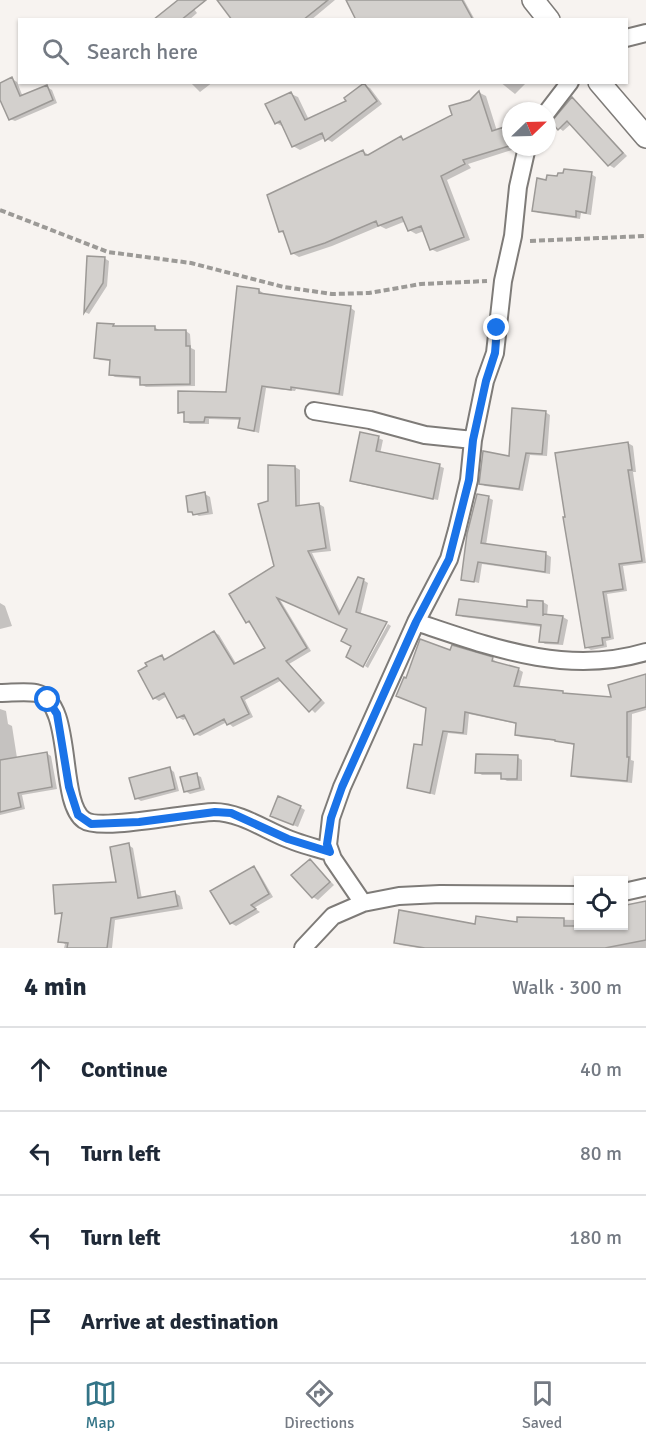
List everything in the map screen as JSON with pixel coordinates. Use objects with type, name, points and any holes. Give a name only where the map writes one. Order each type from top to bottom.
[{"type":"street","points":[[533,0],[547,18]]},
{"type":"street","points":[[628,38],[646,33]]},
{"type":"street","points":[[555,102],[568,84]]},
{"type":"street","points":[[601,84],[646,137]]},
{"type":"street","points":[[363,903],[339,870],[330,852],[327,844],[331,818],[342,787],[416,622],[449,559],[469,480],[473,440],[486,381],[495,353],[503,280],[525,156]]},
{"type":"street","points":[[314,411],[370,420],[425,435],[473,440]]},
{"type":"street","points":[[416,622],[506,651],[555,661],[624,658],[646,652]]},
{"type":"street","points":[[0,693],[38,693],[48,700],[57,714],[69,787],[78,815],[91,824],[139,822],[215,812],[231,813],[288,839],[330,852]]},
{"type":"street","points":[[628,891],[646,887]]},
{"type":"street","points":[[303,948],[333,916],[363,903],[399,896],[440,894],[574,896]]},
{"type":"path","points":[[0,210],[108,252],[191,263],[284,287],[332,294],[369,293],[421,284],[503,280]]},
{"type":"path","points":[[511,243],[646,236]]},
{"type":"building","points":[[178,0],[206,0],[184,18],[156,18]]},
{"type":"building","points":[[217,0],[328,0],[306,18],[230,18]]},
{"type":"building","points":[[346,0],[462,0],[472,18],[355,18]]},
{"type":"building","points":[[12,77],[20,96],[47,85],[53,100],[9,120],[0,100],[0,83]]},
{"type":"building","points":[[365,84],[377,101],[325,141],[322,133],[292,147],[280,121],[275,124],[265,104],[291,92],[305,120],[346,101],[344,98]]},
{"type":"building","points":[[479,91],[492,131],[502,128],[502,148],[463,160],[465,164],[441,176],[464,237],[430,250],[421,226],[408,231],[402,217],[378,226],[376,221],[325,243],[291,254],[283,231],[279,232],[267,195],[363,150],[365,155],[368,155],[401,136],[403,140],[452,115],[449,106],[470,100]]},
{"type":"building","points":[[572,97],[623,153],[608,166],[567,121],[558,130],[556,116]]},
{"type":"building","points":[[564,169],[592,172],[586,213],[576,211],[576,217],[532,211],[537,178],[546,180],[547,175],[557,176],[558,173],[563,173]]},
{"type":"building","points":[[87,256],[105,257],[103,283],[84,313]]},
{"type":"building","points":[[237,286],[259,289],[259,293],[351,306],[339,394],[291,387],[291,390],[262,386],[254,431],[238,428],[240,418],[205,417],[204,422],[184,422],[184,412],[178,413],[178,391],[226,392]]},
{"type":"building","points":[[97,323],[114,324],[113,326],[155,326],[155,330],[186,330],[186,346],[190,346],[190,384],[140,385],[140,377],[109,375],[110,360],[94,358]]},
{"type":"building","points":[[512,408],[546,411],[542,454],[526,453],[519,489],[479,484],[483,451],[509,456]]},
{"type":"building","points":[[360,432],[379,436],[376,451],[440,464],[433,499],[350,481]]},
{"type":"building","points":[[628,442],[632,470],[628,470],[642,561],[619,564],[623,589],[603,592],[610,637],[602,638],[603,645],[585,648],[563,517],[565,517],[555,453]]},
{"type":"building","points":[[268,465],[295,466],[296,506],[319,503],[326,548],[308,551],[339,614],[358,577],[364,579],[356,612],[387,622],[363,667],[346,657],[351,646],[341,641],[347,629],[277,598],[307,648],[286,661],[321,700],[309,712],[278,678],[241,697],[249,714],[227,725],[224,719],[194,735],[184,715],[177,718],[164,693],[153,699],[138,671],[147,666],[145,663],[162,655],[164,660],[214,631],[234,664],[265,648],[249,621],[246,623],[229,594],[274,566],[258,504],[268,501]]},
{"type":"building","points":[[205,492],[208,512],[193,515],[192,512],[188,512],[186,496]]},
{"type":"building","points":[[477,494],[489,496],[481,543],[546,552],[545,572],[478,562],[474,582],[461,580],[467,534]]},
{"type":"building","points":[[459,599],[527,607],[527,600],[543,601],[543,614],[563,616],[558,643],[539,642],[541,625],[456,615]]},
{"type":"building","points":[[420,639],[450,650],[452,645],[493,657],[492,661],[519,668],[514,686],[611,697],[608,685],[646,674],[646,707],[627,712],[627,757],[629,757],[627,781],[571,776],[574,744],[515,735],[516,723],[465,712],[463,733],[443,731],[430,793],[407,788],[414,744],[422,745],[426,708],[396,696],[404,677],[406,678]]},
{"type":"building","points":[[47,752],[52,787],[18,793],[21,807],[0,812],[0,760]]},
{"type":"building","points":[[476,754],[518,755],[517,779],[501,779],[501,773],[475,773]]},
{"type":"building","points":[[170,767],[175,789],[135,799],[129,778]]},
{"type":"building","points":[[197,773],[200,788],[184,792],[180,777]]},
{"type":"building","points":[[278,796],[301,806],[293,825],[270,816]]},
{"type":"building","points":[[129,843],[138,898],[175,891],[178,906],[111,918],[107,948],[67,948],[68,943],[58,942],[62,913],[55,914],[53,885],[116,882],[110,847]]},
{"type":"building","points":[[310,859],[330,882],[312,898],[291,875]]},
{"type":"building","points":[[254,866],[269,894],[251,905],[256,909],[230,924],[210,891]]},
{"type":"building","points":[[646,901],[646,940],[605,948],[425,948],[394,943],[399,910],[475,924],[476,916],[517,922],[517,917],[564,918],[564,926],[574,926],[574,930],[628,930],[628,905]]},
{"type":"route","points":[[48,700],[57,714],[69,787],[78,815],[91,824],[139,822],[215,812],[231,813],[288,839],[330,852],[327,844],[331,818],[342,787],[416,622],[449,559],[469,480],[473,440],[486,381],[495,353],[497,328]]}]
